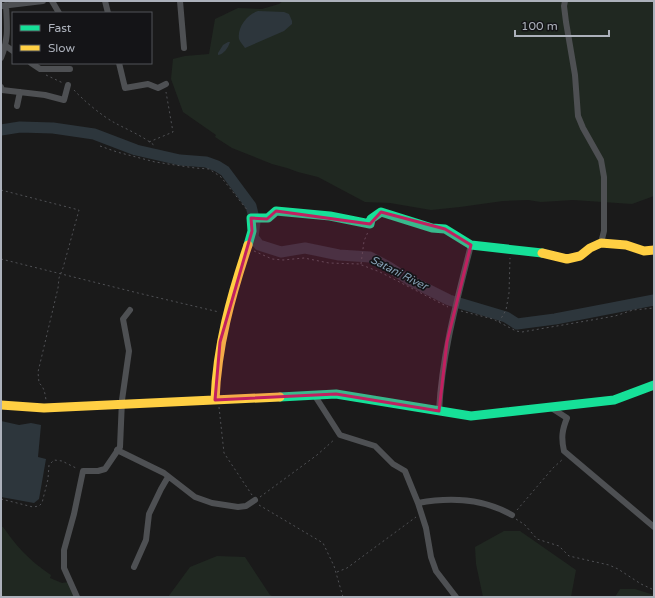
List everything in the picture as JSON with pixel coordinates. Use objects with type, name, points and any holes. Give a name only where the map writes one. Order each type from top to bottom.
[{"type":"street","points":[[1,58],[8,38],[4,5],[21,2],[42,1]]},
{"type":"street","points":[[52,1],[58,12]]},
{"type":"street","points":[[105,1],[108,12]]},
{"type":"street","points":[[180,1],[184,48]]},
{"type":"street","points":[[565,1],[564,6],[566,22],[575,75],[578,116],[601,160],[604,177],[604,231],[600,243]]},
{"type":"street","points":[[6,46],[12,50]]},
{"type":"street","points":[[32,64],[40,69],[70,69]]},
{"type":"street","points":[[119,64],[125,88],[148,84],[158,88],[165,85]]},
{"type":"street","points":[[1,87],[2,90],[45,94],[64,100],[68,84]]},
{"type":"street","points":[[17,106],[20,92]]},
{"type":"street","points":[[217,400],[216,385],[220,342],[227,313],[252,231],[251,218],[267,219],[273,216],[276,211],[330,216],[370,224],[371,219],[381,212],[432,228],[445,229],[471,244],[537,252],[567,259],[580,256],[590,248],[600,243],[626,245],[644,251],[654,250]]},
{"type":"street","points":[[438,411],[441,379],[454,310],[471,244]]},
{"type":"street","points":[[76,597],[64,568],[64,550],[74,514],[83,471],[105,470],[120,447],[122,400],[129,351],[123,319],[130,310]]},
{"type":"street","points":[[1,405],[46,408],[336,394],[471,416],[614,400],[654,385]]},
{"type":"street","points":[[315,396],[340,435],[375,446],[378,451],[392,464],[405,471],[426,528],[431,557],[436,571],[456,597]]},
{"type":"street","points":[[552,407],[553,410],[567,418],[561,440],[564,451],[654,527]]},
{"type":"street","points":[[117,450],[149,465],[168,477],[195,498],[212,503],[238,507],[246,506],[254,500]]},
{"type":"street","points":[[134,567],[146,540],[149,514],[161,488],[168,477]]},
{"type":"street","points":[[418,503],[446,500],[466,501],[486,504],[499,508],[512,515]]},
{"type":"path","points":[[40,69],[43,74],[57,81],[68,84],[82,99],[113,122],[155,146]]},
{"type":"path","points":[[149,142],[173,132],[165,85]]},
{"type":"path","points":[[100,146],[155,162],[209,169],[221,177],[250,213],[251,218]]},
{"type":"path","points":[[1,190],[79,210],[59,278],[58,288],[38,372],[39,383],[45,394],[46,408]]},
{"type":"path","points":[[360,265],[364,241],[370,224]]},
{"type":"path","points":[[499,322],[506,310],[509,293],[510,254],[508,248]]},
{"type":"path","points":[[247,249],[272,258],[284,260],[304,258],[329,263],[360,265],[380,272],[454,310],[493,319],[516,331],[522,332],[615,316],[633,310],[654,308]]},
{"type":"path","points":[[1,259],[138,293],[227,313]]},
{"type":"path","points":[[217,400],[224,453],[254,500],[260,506],[323,543],[336,572],[343,597]]},
{"type":"path","points":[[254,500],[317,455],[340,435]]},
{"type":"path","points":[[568,454],[553,468],[512,515],[525,525],[537,539],[559,546],[569,556],[618,568],[640,584],[654,590]]},
{"type":"path","points":[[1,499],[33,507],[40,506],[48,479],[49,465],[54,460],[62,461],[83,471]]},
{"type":"path","points":[[336,572],[347,568],[421,513]]},
{"type":"highlighted area","points":[[276,211],[370,224],[381,212],[445,229],[471,245],[447,342],[439,411],[336,394],[215,400],[220,342],[252,231],[251,218],[267,219]]},
{"type":"shaded area","points":[[283,1],[654,1],[654,196],[632,204],[573,200],[541,202],[528,200],[503,201],[431,210],[390,203],[365,202],[318,177],[272,164],[232,148],[215,137],[216,135],[183,112],[171,79],[173,59],[185,56],[209,54],[215,19],[238,8],[262,9],[279,4]]},
{"type":"shaded area","points":[[258,11],[284,12],[289,14],[292,24],[284,31],[245,48],[239,39],[241,26],[250,15]]},
{"type":"shaded area","points":[[230,42],[226,50],[218,55],[223,45]]},
{"type":"shaded area","points":[[1,421],[19,425],[31,423],[41,425],[38,457],[46,459],[39,499],[34,503],[1,497]]},
{"type":"shaded area","points":[[1,527],[3,527],[30,559],[51,575],[50,578],[62,583],[68,582],[76,597],[1,597]]},
{"type":"shaded area","points":[[504,531],[520,531],[576,570],[571,597],[483,597],[476,564],[475,547]]},
{"type":"shaded area","points":[[217,556],[245,557],[270,595],[274,597],[168,597],[190,567]]},
{"type":"shaded area","points":[[620,589],[635,589],[654,595],[654,597],[615,597]]},
{"type":"waterway","name":"Satani River","points":[[1,130],[20,127],[53,128],[94,134],[136,150],[180,160],[206,162],[217,166],[225,171],[251,206],[255,222],[253,237],[259,245],[281,252],[305,248],[339,255],[370,257],[409,280],[449,300],[506,317],[517,324],[555,319],[654,300]]},
{"type":"traffic: fast","points":[[248,245],[252,231],[251,218],[268,218],[276,211],[330,216],[370,224],[371,219],[381,212],[432,228],[445,229],[471,245],[542,253]]},
{"type":"traffic: fast","points":[[280,397],[336,394],[471,416],[614,400],[654,385]]},
{"type":"traffic: slow","points":[[542,253],[567,259],[580,256],[590,248],[601,243],[626,245],[644,251],[654,250]]},
{"type":"traffic: slow","points":[[215,400],[216,380],[226,321],[248,245]]},
{"type":"traffic: slow","points":[[1,405],[44,408],[280,397]]}]
